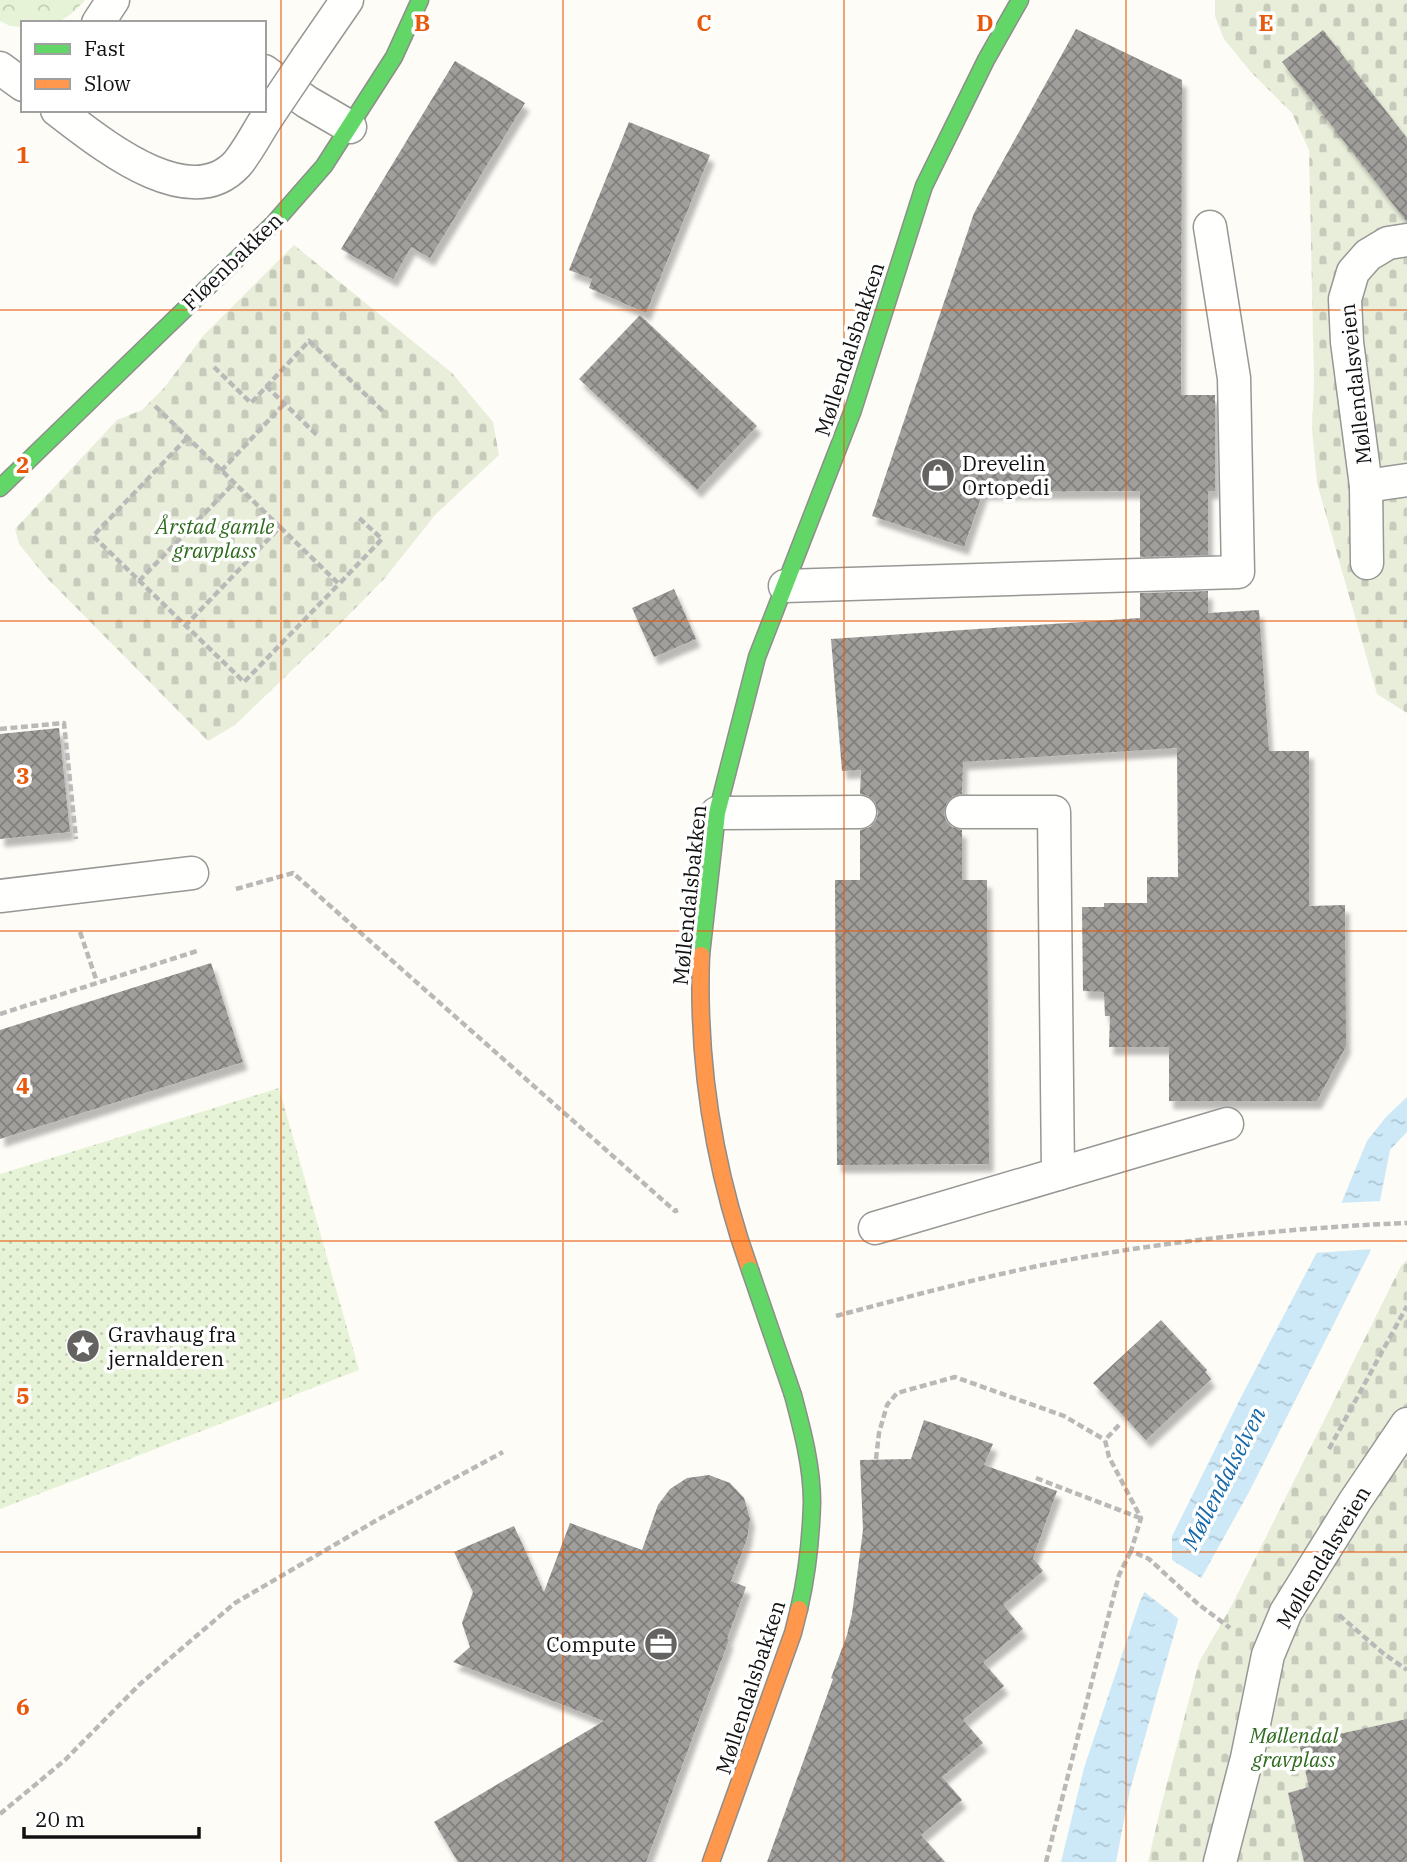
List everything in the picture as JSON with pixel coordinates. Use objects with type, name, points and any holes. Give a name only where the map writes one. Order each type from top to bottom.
[{"type":"street","name":"Fløenbakken","points":[[0,488],[274,223],[324,166],[394,57],[420,0]]},
{"type":"street","name":"Møllendalsbakken","points":[[711,1862],[789,1647],[805,1582],[812,1500],[806,1447],[793,1395],[735,1228],[719,1166],[705,1085],[699,1003],[702,931],[717,813],[757,657],[853,411],[924,186],[982,67],[1020,0]]},
{"type":"lane","points":[[99,21],[113,0]]},
{"type":"lane","points":[[60,112],[119,156],[160,176],[191,182],[217,178],[236,165],[347,0]]},
{"type":"lane","points":[[0,68],[21,84]]},
{"type":"lane","points":[[266,72],[307,102],[350,127]]},
{"type":"lane","points":[[785,586],[1238,572],[1234,378],[1210,227]]},
{"type":"lane","name":"Møllendalsveien","points":[[1367,563],[1366,486],[1347,342],[1345,299],[1353,272],[1368,255],[1388,243],[1407,240]]},
{"type":"lane","points":[[1366,486],[1407,480]]},
{"type":"lane","points":[[717,813],[860,812]]},
{"type":"lane","points":[[962,812],[1054,812],[1058,1174]]},
{"type":"lane","points":[[0,896],[192,873]]},
{"type":"lane","points":[[875,1228],[1227,1124]]},
{"type":"lane","name":"Møllendalsveien","points":[[1220,1862],[1247,1758],[1268,1655],[1286,1612],[1407,1424]]},
{"type":"path","points":[[214,367],[251,403],[309,341],[385,413]]},
{"type":"path","points":[[119,372],[339,584]]},
{"type":"path","points":[[266,386],[319,437]]},
{"type":"path","points":[[221,471],[284,404]]},
{"type":"path","points":[[187,438],[93,536],[244,682],[382,539],[359,518]]},
{"type":"path","points":[[139,581],[234,483]]},
{"type":"path","points":[[186,625],[280,527]]},
{"type":"path","points":[[0,729],[64,723],[78,850]]},
{"type":"path","points":[[225,893],[293,873],[675,1211],[684,1209]]},
{"type":"path","points":[[86,948],[97,982]]},
{"type":"path","points":[[0,1013],[197,951]]},
{"type":"path","points":[[836,1316],[933,1290],[1094,1255],[1270,1232],[1407,1223]]},
{"type":"path","points":[[876,1460],[881,1424],[887,1405],[897,1393],[955,1377],[984,1385],[1064,1416],[1105,1440],[1109,1457],[1141,1518],[1131,1551],[1119,1575],[1046,1862]]},
{"type":"path","points":[[1105,1440],[1119,1424]]},
{"type":"path","points":[[0,1814],[65,1760],[140,1684],[235,1603],[377,1520],[503,1452]]},
{"type":"path","points":[[1036,1478],[1141,1518]]},
{"type":"path","points":[[1131,1551],[1149,1559],[1198,1604]]},
{"type":"path","points":[[1304,1584],[1384,1654],[1407,1670]]},
{"type":"green space","points":[[0,0],[85,0],[70,15],[57,21],[21,21],[21,27],[10,26],[0,21]]},
{"type":"green space","points":[[1215,0],[1407,0],[1407,713],[1377,694],[1317,483],[1312,429],[1314,382],[1309,150],[1292,113],[1250,71],[1224,39],[1215,16]]},
{"type":"green space","name":"Årstad gamle gravplass","points":[[294,245],[452,373],[493,422],[499,455],[435,515],[385,578],[338,626],[235,725],[208,741],[45,576],[19,544],[15,529],[117,420],[142,410],[164,388],[203,336]]},
{"type":"green space","points":[[279,1088],[359,1370],[0,1509],[0,1174]]},
{"type":"green space","name":"Møllendal gravplass","points":[[1407,1260],[1407,1862],[1148,1862],[1199,1662],[1232,1605],[1401,1266]]},
{"type":"water","name":"Møllendalselven","points":[[1407,1097],[1407,1132],[1390,1150],[1370,1252],[1249,1492],[1178,1620],[1130,1790],[1116,1862],[1061,1862],[1084,1768],[1140,1601],[1341,1204],[1367,1141]]},
{"type":"pier","points":[[1382,1201],[1374,1249],[1313,1253],[1337,1203]]},
{"type":"pier","points":[[1170,1532],[1172,1560],[1204,1580],[1181,1621],[1141,1589]]},
{"type":"building","points":[[1076,29],[1182,80],[1181,395],[1215,395],[1215,491],[1208,491],[1208,555],[1140,557],[1140,491],[983,492],[964,547],[872,516],[974,213]]},
{"type":"building","points":[[1323,30],[1407,138],[1407,222],[1282,62]]},
{"type":"building","points":[[455,61],[525,103],[430,258],[411,247],[393,279],[341,249]]},
{"type":"building","points":[[629,122],[710,155],[646,313],[589,288],[592,279],[569,270]]},
{"type":"building","points":[[640,315],[757,426],[697,490],[579,379]]},
{"type":"building","points":[[674,589],[696,639],[654,657],[632,608]]},
{"type":"building","points":[[1208,591],[1208,613],[1259,610],[1269,751],[1309,751],[1309,906],[1345,905],[1346,1046],[1317,1101],[1169,1101],[1169,1047],[1109,1047],[1110,1016],[1105,1016],[1104,992],[1083,991],[1082,907],[1104,907],[1104,903],[1147,903],[1147,877],[1178,877],[1177,748],[963,762],[962,794],[953,796],[947,802],[944,813],[946,821],[952,827],[962,830],[962,880],[987,880],[989,1164],[837,1165],[835,880],[860,880],[860,830],[870,827],[878,813],[875,802],[860,794],[861,770],[842,771],[831,639],[1140,618],[1140,593]]},
{"type":"building","points":[[59,728],[70,832],[0,839],[0,734]]},
{"type":"building","points":[[211,963],[243,1062],[0,1139],[0,1030]]},
{"type":"building","points":[[1161,1320],[1207,1370],[1205,1372],[1211,1379],[1146,1440],[1093,1383]]},
{"type":"building","points":[[924,1420],[993,1444],[984,1465],[1057,1491],[1033,1558],[1043,1571],[1003,1605],[1023,1629],[983,1662],[1004,1686],[963,1720],[983,1743],[942,1777],[962,1800],[921,1835],[945,1862],[767,1862],[833,1679],[831,1678],[852,1614],[863,1530],[860,1460],[911,1459]]},
{"type":"building","points":[[709,1475],[730,1483],[744,1498],[750,1519],[747,1539],[731,1581],[746,1587],[727,1639],[729,1640],[646,1862],[458,1862],[434,1822],[604,1721],[453,1662],[470,1647],[462,1623],[473,1592],[454,1552],[514,1526],[544,1592],[570,1523],[642,1550],[658,1505],[670,1489],[687,1478]]},
{"type":"building","points":[[1407,1719],[1407,1862],[1304,1862],[1288,1793],[1309,1787],[1299,1743]]},
{"type":"traffic: fast","points":[[0,488],[274,223],[324,166],[394,57],[420,0]]},
{"type":"traffic: fast","points":[[701,955],[717,813],[757,657],[853,410],[924,186],[986,60],[1020,0]]},
{"type":"traffic: fast","points":[[750,1270],[793,1395]]},
{"type":"traffic: fast","points":[[793,1395],[812,1488],[811,1529],[799,1609]]},
{"type":"traffic: slow","points":[[701,955],[702,1036],[710,1115],[737,1232],[750,1270]]},
{"type":"traffic: slow","points":[[711,1862],[793,1633],[799,1609]]},
{"type":"place","name":"Drevelin Ortopedi","points":[[938,475]]},
{"type":"place","name":"Gravhaug fra jernalderen","points":[[83,1346]]},
{"type":"place","name":"Compute","points":[[661,1644]]}]
